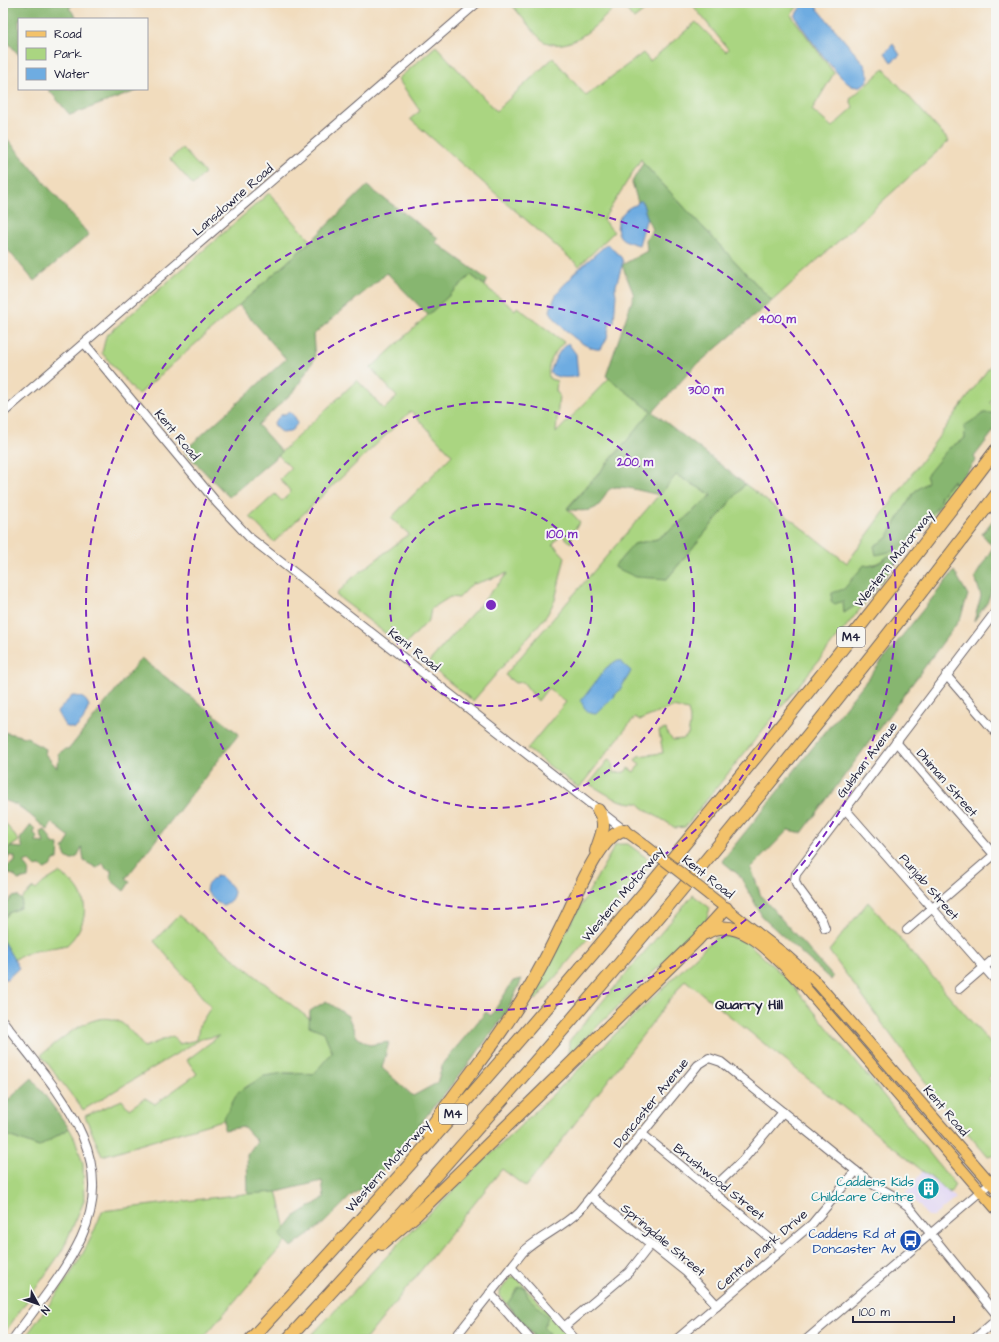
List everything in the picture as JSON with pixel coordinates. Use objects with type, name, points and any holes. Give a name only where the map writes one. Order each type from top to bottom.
[{"type":"highway","name":"Western Motorway","points":[[251,1339],[394,1181],[531,1024],[703,821],[853,634],[996,450]]},
{"type":"highway","name":"M4","points":[[288,1339],[479,1127],[676,896],[861,668],[996,495]]},
{"type":"highway","points":[[394,1181],[517,1008],[551,948],[590,868],[604,824],[602,816],[598,810]]},
{"type":"highway","points":[[590,868],[612,836],[624,830]]},
{"type":"highway","points":[[344,1277],[416,1215],[697,940],[726,908]]},
{"type":"highway","points":[[697,940],[725,926],[737,929],[756,940],[803,984]]},
{"type":"main road","name":"Kent Road","points":[[624,830],[726,908],[802,969],[835,1002],[994,1183]]},
{"type":"main road","name":"Kent Road","points":[[763,937],[996,1209]]},
{"type":"street","name":"Lansdowne Road","points":[[3,413],[85,344],[477,3]]},
{"type":"street","name":"Kent Road","points":[[85,344],[224,512],[250,538],[624,830]]},
{"type":"street","name":"Gulshan Avenue","points":[[825,928],[822,920],[797,886],[795,878],[798,872],[996,611]]},
{"type":"street","points":[[946,675],[996,733]]},
{"type":"street","name":"Dhiman Street","points":[[896,742],[995,856]]},
{"type":"street","name":"Punjab Street","points":[[845,809],[996,981]]},
{"type":"street","points":[[907,930],[995,856]]},
{"type":"street","points":[[959,989],[996,957]]},
{"type":"street","points":[[3,1021],[64,1102],[78,1124],[90,1156],[94,1180],[92,1207],[81,1239],[66,1265],[13,1339]]},
{"type":"street","name":"Doncaster Avenue","points":[[454,1339],[528,1247],[569,1220],[592,1196],[641,1133],[698,1065],[709,1058],[721,1062],[874,1186],[903,1202],[932,1233],[996,1314]]},
{"type":"street","points":[[711,1190],[742,1161],[782,1112]]},
{"type":"street","name":"Brushwood Street","points":[[641,1133],[783,1249]]},
{"type":"street","name":"Central Park Drive","points":[[677,1339],[816,1220],[856,1171]]},
{"type":"street","points":[[807,1339],[981,1191],[994,1183]]},
{"type":"street","name":"Springdale Street","points":[[592,1196],[691,1276],[717,1305]]},
{"type":"street","points":[[565,1326],[629,1272],[651,1244]]},
{"type":"street","points":[[511,1267],[575,1339]]},
{"type":"street","points":[[490,1293],[530,1339]]},
{"type":"street","points":[[974,1339],[996,1320]]},
{"type":"shaded area","points":[[923,1171],[956,1198],[934,1216],[927,1216],[919,1205],[905,1193]]},
{"type":"green space","points":[[3,3],[75,3],[69,8],[77,18],[18,18],[18,54],[3,37]]},
{"type":"green space","points":[[510,3],[620,3],[596,26],[586,33],[566,43],[556,44],[542,40]]},
{"type":"green space","points":[[621,3],[654,3],[634,19]]},
{"type":"green space","points":[[691,3],[800,3],[791,15],[834,73],[812,110],[832,127],[853,108],[850,99],[884,69],[949,141],[772,301],[643,163],[641,159],[603,220],[614,232],[579,266],[410,119],[420,111],[398,79],[436,46],[496,111],[553,58],[586,96],[643,53],[650,61],[696,22],[726,52],[728,49]]},
{"type":"green space","points":[[49,90],[139,90],[70,115]]},
{"type":"green space","points":[[3,134],[89,235],[34,281],[3,244]]},
{"type":"green space","points":[[182,148],[205,173],[193,185],[170,159]]},
{"type":"green space","points":[[643,163],[772,301],[693,368],[653,412],[745,484],[667,579],[636,577],[614,567],[634,544],[657,539],[677,525],[712,495],[676,475],[660,495],[616,487],[610,489],[597,507],[591,510],[581,511],[567,509],[651,411],[606,376],[634,295],[622,265],[647,251],[646,240],[653,229],[639,206],[632,182]]},
{"type":"green space","points":[[367,186],[438,238],[435,242],[488,280],[484,285],[471,275],[428,315],[387,273],[313,335],[315,358],[295,390],[258,425],[282,452],[229,497],[184,451],[286,359],[239,305],[311,241]]},
{"type":"green space","points":[[269,193],[311,241],[138,395],[102,353],[106,336]]},
{"type":"green space","points":[[471,275],[515,310],[517,307],[564,342],[554,354],[549,369],[550,379],[557,381],[556,391],[559,395],[556,433],[609,378],[653,412],[567,508],[580,522],[573,532],[571,543],[561,534],[553,544],[565,557],[555,600],[547,615],[473,701],[427,664],[508,573],[474,584],[474,582],[459,598],[450,597],[431,609],[429,620],[403,647],[336,595],[351,579],[409,534],[391,518],[452,455],[411,411],[274,542],[250,517],[275,494],[282,501],[291,492],[280,479],[291,468],[278,455],[357,380],[384,409],[397,397],[371,368]]},
{"type":"green space","points":[[996,358],[996,393],[990,403],[996,409],[996,416],[992,413],[965,438],[948,449],[928,482],[914,492],[889,537],[880,544],[899,550],[939,505],[941,496],[954,480],[954,484],[957,484],[895,565],[893,557],[888,556],[856,574],[845,592],[843,606],[844,613],[877,588],[685,827],[675,828],[666,821],[646,810],[638,803],[618,800],[589,784],[609,759],[612,761],[613,773],[625,772],[628,768],[634,772],[640,764],[635,760],[638,756],[663,753],[659,731],[666,729],[668,735],[673,740],[683,739],[688,735],[690,719],[688,710],[672,707],[640,720],[635,717],[579,788],[527,749],[566,702],[548,688],[538,701],[523,682],[515,683],[505,675],[676,475],[712,495],[677,525],[657,539],[634,544],[614,567],[667,579],[745,484],[847,563]]},
{"type":"green space","points":[[984,413],[992,413],[996,416],[996,428],[974,457],[976,460],[957,484],[954,484],[953,480],[941,496],[939,505],[899,550],[876,555],[874,546],[889,537],[889,534],[914,492],[928,482],[926,476],[948,449],[965,438],[964,426]]},
{"type":"green space","points":[[996,516],[996,578],[987,603],[974,621],[981,596],[975,577],[993,547],[982,534]]},
{"type":"green space","points":[[888,556],[893,557],[895,565],[878,586],[860,602],[844,613],[843,601],[835,604],[831,601],[832,593],[844,589],[864,565],[874,565]]},
{"type":"green space","points":[[954,571],[968,595],[960,619],[802,833],[788,830],[751,868],[761,896],[833,977],[831,980],[763,918],[740,876],[722,861]]},
{"type":"green space","points":[[141,658],[239,734],[126,878],[130,882],[124,891],[111,880],[111,870],[106,869],[103,863],[97,868],[84,861],[82,847],[77,857],[71,860],[66,857],[63,849],[70,837],[52,823],[48,830],[27,812],[10,802],[3,800],[3,732],[30,738],[32,742],[46,749],[45,754],[57,768],[57,763],[60,759],[58,754],[65,749],[69,749]]},
{"type":"green space","points":[[5,823],[19,841],[3,852],[3,824]]},
{"type":"green space","points":[[31,825],[35,829],[34,833],[37,838],[36,842],[44,843],[40,832],[45,830],[53,843],[59,845],[58,859],[54,860],[52,865],[45,869],[40,866],[35,867],[29,861],[24,863],[29,869],[28,878],[18,880],[14,875],[9,874],[6,867],[15,862],[15,857],[10,855],[3,866],[3,852],[11,847],[23,848],[20,839]]},
{"type":"green space","points":[[616,844],[628,844],[652,862],[536,1000],[530,995]]},
{"type":"green space","points":[[59,873],[70,880],[82,897],[84,916],[81,926],[67,945],[30,952],[13,960],[3,941],[3,916],[33,888],[36,890],[43,883]]},
{"type":"green space","points":[[693,895],[710,908],[706,921],[568,1055],[569,1041]]},
{"type":"green space","points":[[18,896],[22,901],[20,908],[9,913],[3,920],[3,902],[8,902],[12,897]]},
{"type":"green space","points":[[868,902],[996,1050],[996,1071],[988,1078],[996,1087],[996,1155],[988,1157],[935,1095],[829,951]]},
{"type":"green space","points":[[179,915],[342,1045],[347,1074],[284,1073],[226,1119],[102,1156],[85,1116],[122,1100],[129,1109],[145,1098],[155,1104],[197,1074],[187,1060],[219,1036],[201,1039],[83,1110],[41,1055],[77,1028],[98,1019],[108,1018],[125,1025],[144,1047],[173,1036],[179,1044],[197,1040],[199,1026],[211,1007],[154,941]]},
{"type":"green space","points":[[728,936],[748,943],[788,980],[880,1091],[955,1185],[950,1193],[685,980],[526,1187],[502,1169],[366,1339],[308,1339],[407,1235],[715,938]]},
{"type":"green space","points":[[522,979],[508,1010],[474,1057],[378,1176],[351,1196],[324,1223],[292,1247],[280,1235],[294,1217],[324,1198],[322,1181],[277,1192],[248,1194],[247,1155],[257,1141],[244,1127],[224,1130],[224,1118],[238,1092],[264,1076],[284,1073],[314,1074],[332,1052],[324,1032],[309,1026],[310,1011],[326,1001],[348,1016],[357,1037],[369,1045],[389,1042],[382,1068],[413,1096],[437,1083],[443,1063],[486,1012],[491,1016],[513,981]]},
{"type":"green space","points":[[32,1078],[69,1128],[39,1147],[3,1134],[3,1105]]},
{"type":"green space","points":[[69,1128],[75,1139],[83,1164],[84,1201],[62,1251],[3,1335],[3,1134],[39,1147]]},
{"type":"green space","points":[[277,1190],[288,1239],[202,1339],[24,1339],[78,1263],[102,1211]]},
{"type":"green space","points":[[511,1277],[516,1277],[572,1339],[532,1339],[533,1335],[500,1297],[500,1291]]},
{"type":"green space","points":[[519,1287],[524,1287],[528,1297],[548,1317],[544,1327],[549,1333],[542,1339],[535,1339],[534,1335],[507,1304]]},
{"type":"water","points":[[803,3],[813,3],[864,64],[869,76],[863,85],[855,87],[846,82],[813,43],[795,16]]},
{"type":"water","points":[[893,44],[900,55],[891,62],[885,53]]},
{"type":"water","points":[[639,201],[642,201],[647,217],[639,245],[624,240],[618,231],[618,225],[622,214],[626,210],[636,205]]},
{"type":"water","points":[[607,244],[621,257],[623,262],[615,289],[614,322],[610,322],[607,338],[601,349],[595,349],[580,342],[572,336],[565,330],[550,311],[556,295],[573,274]]},
{"type":"water","points":[[568,343],[576,354],[578,376],[564,378],[553,375],[550,373],[555,360]]},
{"type":"water","points":[[290,412],[295,417],[297,424],[290,432],[282,433],[275,427],[274,422],[281,415]]},
{"type":"water","points":[[616,661],[620,661],[631,671],[629,675],[619,691],[596,714],[589,712],[581,701],[606,668]]},
{"type":"water","points":[[72,696],[83,698],[89,706],[83,720],[75,729],[65,726],[57,712]]},
{"type":"water","points":[[216,876],[222,877],[234,890],[231,899],[228,903],[223,905],[217,903],[206,891],[207,885]]},
{"type":"water","points":[[3,941],[19,968],[7,979],[3,979]]},
{"type":"place","name":"Caddens Kids Childcare Centre","points":[[929,1189]]},
{"type":"place","name":"Caddens Rd at Doncaster Av","points":[[911,1241]]},
{"type":"district","name":"Quarry Hill","points":[[749,1005]]}]
